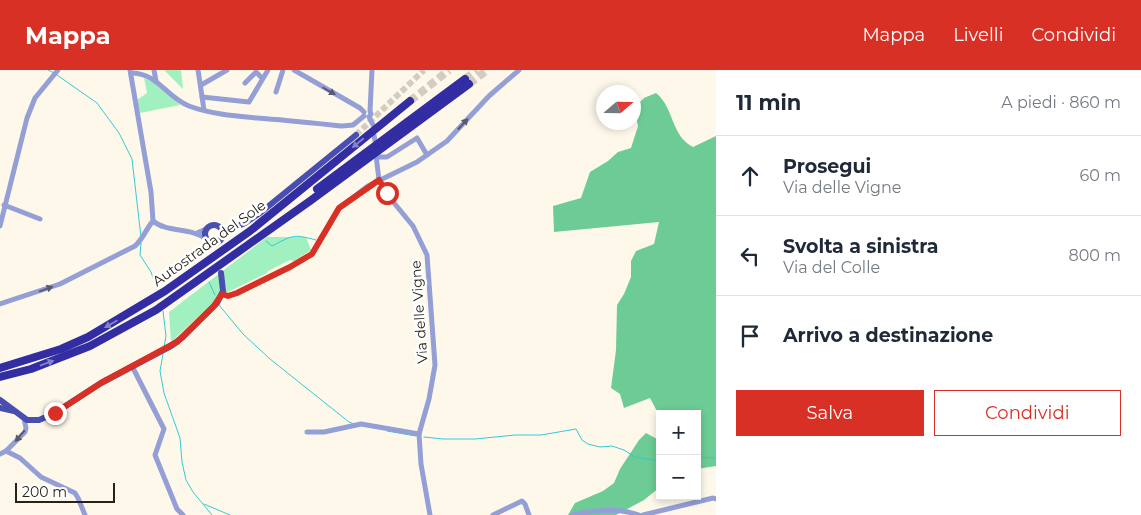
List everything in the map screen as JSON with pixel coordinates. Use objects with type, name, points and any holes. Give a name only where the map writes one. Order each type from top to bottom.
[{"type":"highway","name":"Autostrada del Sole","points":[[0,377],[31,369],[90,346],[156,310],[246,247],[467,81]]},
{"type":"highway","name":"Autostrada del Sole","points":[[0,368],[61,349],[79,341],[112,324],[165,291],[250,231],[410,101]]},
{"type":"main road","points":[[229,230],[214,226],[206,230],[204,235],[208,240],[221,238],[229,230],[245,223],[317,169],[356,135]]},
{"type":"main road","points":[[220,228],[223,232],[221,238]]},
{"type":"main road","points":[[0,400],[24,419],[34,420],[53,414],[101,383],[171,346],[183,337],[214,306],[222,292],[221,273]]},
{"type":"main road","points":[[0,408],[14,411]]},
{"type":"street","points":[[0,226],[27,118],[35,98],[58,70]]},
{"type":"street","points":[[154,70],[156,81]]},
{"type":"street","points":[[198,70],[204,110]]},
{"type":"street","points":[[201,85],[227,70]]},
{"type":"street","points":[[202,97],[249,102],[268,70]]},
{"type":"street","points":[[276,92],[282,70]]},
{"type":"street","points":[[294,70],[360,108],[367,114],[373,125]]},
{"type":"street","points":[[0,304],[60,284],[135,246],[152,221],[151,192],[131,71],[156,81],[182,103],[204,110],[235,116],[342,126],[353,124],[367,114],[372,70]]},
{"type":"street","points":[[222,292],[237,293],[312,254],[339,208],[379,180],[411,165],[447,141],[489,96],[519,70]]},
{"type":"street","points":[[245,84],[256,72],[262,78]]},
{"type":"street","points":[[379,180],[377,156],[387,157],[417,138],[426,155]]},
{"type":"street","name":"Via delle Vigne","points":[[379,180],[390,198],[413,226],[428,255],[435,365],[429,399],[419,434],[421,464],[430,515]]},
{"type":"street","points":[[4,205],[40,219]]},
{"type":"street","points":[[152,221],[160,225],[197,233],[208,240]]},
{"type":"street","points":[[197,233],[206,230]]},
{"type":"street","points":[[132,366],[164,429],[155,454],[177,509],[184,515]]},
{"type":"street","points":[[0,454],[6,451],[25,432],[24,419]]},
{"type":"street","points":[[307,432],[324,432],[361,424],[419,434]]},
{"type":"street","points":[[6,451],[20,458],[41,477],[74,493],[85,515]]},
{"type":"street","points":[[643,515],[713,498],[716,499]]},
{"type":"street","points":[[494,515],[522,501],[529,515]]},
{"type":"street","points":[[573,515],[625,510],[639,515]]},
{"type":"green space","points":[[164,70],[181,70],[183,89]]},
{"type":"green space","points":[[144,78],[155,83],[180,105],[140,113],[137,100],[147,93]]},
{"type":"green space","points":[[656,93],[662,99],[680,136],[693,147],[716,136],[716,466],[701,468],[701,410],[656,410],[650,398],[624,408],[620,394],[611,388],[616,350],[617,305],[631,277],[631,261],[636,251],[654,244],[659,222],[554,232],[553,206],[581,198],[590,172],[608,161],[618,152],[631,148],[637,130],[641,130],[641,101]]},
{"type":"green space","points":[[267,237],[306,237],[311,250],[294,261],[290,260],[228,292],[212,304],[171,342],[169,312]]},
{"type":"green space","points":[[646,433],[656,438],[656,490],[644,500],[616,515],[568,515],[575,503],[603,491],[614,483],[620,469],[639,440]]},
{"type":"waterway","points":[[48,70],[54,73]]},
{"type":"waterway","points":[[57,75],[97,103],[119,133],[132,159],[141,237]]},
{"type":"waterway","points":[[266,241],[272,246],[293,237],[316,240]]},
{"type":"waterway","points":[[141,243],[140,255],[151,272],[157,289]]},
{"type":"waterway","points":[[155,284],[192,261],[194,263]]},
{"type":"waterway","points":[[209,282],[215,295]]},
{"type":"waterway","points":[[219,305],[243,334],[270,359],[354,424]]},
{"type":"waterway","points":[[163,311],[166,336],[164,347]]},
{"type":"waterway","points":[[163,354],[160,371],[164,393],[180,438],[186,480],[193,492],[212,515]]},
{"type":"waterway","points":[[424,437],[475,439],[515,435],[541,435],[576,429],[582,440],[588,444],[600,447],[612,446],[624,450],[635,457],[656,460]]},
{"type":"waterway","points":[[387,431],[416,436]]},
{"type":"waterway","points":[[701,457],[716,458]]},
{"type":"waterway","points":[[204,504],[230,515]]},
{"type":"tunnel","points":[[356,135],[424,70]]},
{"type":"tunnel","points":[[410,101],[449,70]]},
{"type":"tunnel","points":[[465,79],[477,70]]},
{"type":"tunnel","points":[[469,84],[487,70]]},
{"type":"route","points":[[55,413],[115,374],[177,342],[214,306],[222,294],[228,296],[237,293],[312,254],[339,208],[368,186],[379,180],[387,193]]}]
